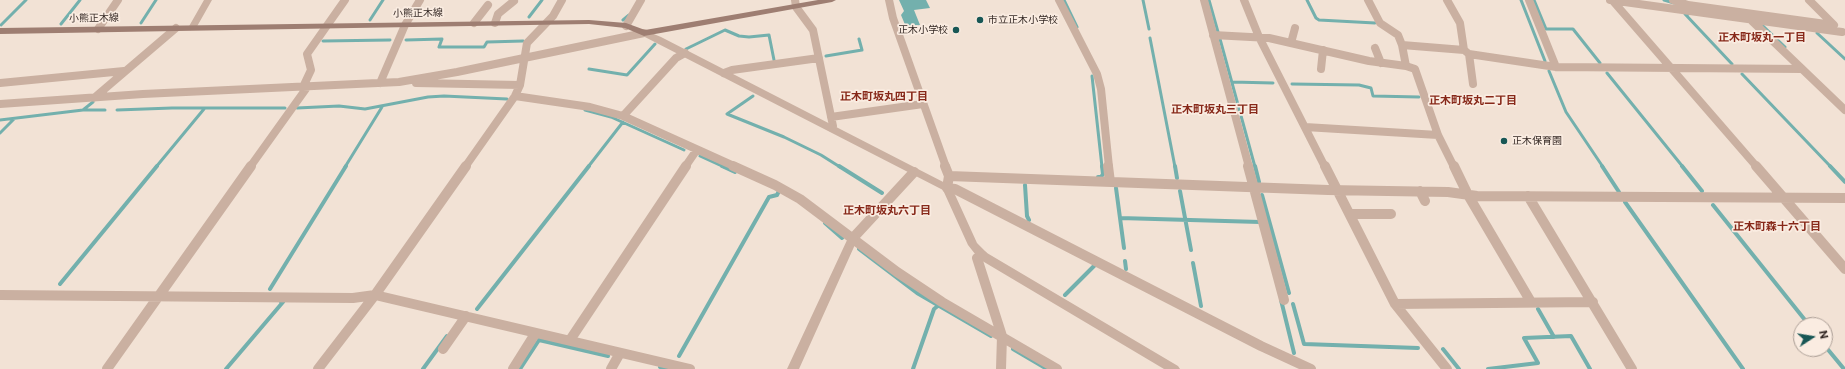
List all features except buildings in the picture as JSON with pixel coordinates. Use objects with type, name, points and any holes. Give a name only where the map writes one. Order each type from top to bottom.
[{"type":"main road","points":[[644,33],[796,3],[832,0]]},
{"type":"main road","name":"小熊正木線","points":[[0,31],[589,22],[626,26],[644,33]]},
{"type":"street","points":[[98,29],[118,0]]},
{"type":"street","points":[[192,28],[208,0]]},
{"type":"street","points":[[107,369],[160,296],[305,87],[312,70],[307,54],[345,0]]},
{"type":"street","points":[[380,83],[405,25],[420,0]]},
{"type":"street","points":[[318,369],[375,295],[515,96],[520,86],[527,43],[545,22],[553,16],[562,0]]},
{"type":"street","points":[[626,26],[640,0]]},
{"type":"street","points":[[889,0],[893,18],[949,176],[947,188],[973,245],[983,256],[1174,369]]},
{"type":"street","points":[[1059,0],[1096,74],[1101,90],[1110,182]]},
{"type":"street","points":[[1204,0],[1284,300]]},
{"type":"street","points":[[1244,0],[1259,37],[1395,304],[1447,369]]},
{"type":"street","points":[[1368,0],[1380,23],[1398,35],[1402,44],[1406,66]]},
{"type":"street","points":[[1447,0],[1460,22],[1473,84]]},
{"type":"street","points":[[1529,0],[1556,67]]},
{"type":"street","points":[[1611,0],[1844,32]]},
{"type":"street","points":[[1611,0],[1845,268]]},
{"type":"street","points":[[1673,0],[1688,5],[1833,24]]},
{"type":"street","points":[[1808,0],[1833,24],[1844,32]]},
{"type":"street","points":[[495,23],[498,14],[514,2]]},
{"type":"street","points":[[796,3],[813,30],[832,117],[832,128]]},
{"type":"street","points":[[474,23],[488,4]]},
{"type":"street","points":[[1752,20],[1845,110]]},
{"type":"street","points":[[94,98],[176,28]]},
{"type":"street","points":[[1291,43],[1295,28]]},
{"type":"street","points":[[0,104],[411,80],[457,72],[644,33],[832,128],[914,172],[947,188],[954,189],[1261,346],[1311,369]]},
{"type":"street","points":[[1213,35],[1259,37],[1415,69],[1438,135],[1468,195],[1531,302]]},
{"type":"street","points":[[1402,44],[1466,52],[1556,67],[1802,69]]},
{"type":"street","points":[[1375,48],[1381,62]]},
{"type":"street","points":[[1321,69],[1323,50]]},
{"type":"street","points":[[623,116],[676,58],[685,53]]},
{"type":"street","points":[[724,73],[732,70],[819,58]]},
{"type":"street","points":[[0,83],[124,71]]},
{"type":"street","points":[[411,80],[417,84],[520,86]]},
{"type":"street","points":[[515,96],[590,107],[623,116],[696,151],[782,188],[800,199],[897,272],[942,302],[1057,369]]},
{"type":"street","points":[[832,117],[923,104]]},
{"type":"street","points":[[1305,127],[1438,135]]},
{"type":"street","points":[[570,340],[696,151]]},
{"type":"street","points":[[793,369],[853,238],[914,172]]},
{"type":"street","points":[[949,176],[1254,188],[1448,192],[1468,195],[1845,198]]},
{"type":"street","points":[[1420,191],[1425,201]]},
{"type":"street","points":[[1528,196],[1632,369]]},
{"type":"street","points":[[1350,214],[1391,214]]},
{"type":"street","points":[[983,256],[978,258],[1002,336],[1001,369]]},
{"type":"street","points":[[0,295],[353,298],[375,295],[535,334],[570,340],[690,369]]},
{"type":"street","points":[[1395,304],[1593,302]]},
{"type":"street","points":[[443,349],[466,316]]},
{"type":"street","points":[[513,369],[535,334]]},
{"type":"street","points":[[611,369],[620,353]]},
{"type":"water","points":[[899,0],[926,0],[930,8],[914,10],[920,25],[906,27],[901,15],[904,11]]},
{"type":"waterway","points":[[1,25],[26,0]]},
{"type":"waterway","points":[[61,24],[80,0]]},
{"type":"waterway","points":[[141,23],[156,0]]},
{"type":"waterway","points":[[370,20],[383,0]]},
{"type":"waterway","points":[[529,17],[542,0]]},
{"type":"waterway","points":[[1064,0],[1077,27]]},
{"type":"waterway","points":[[1143,0],[1149,29]]},
{"type":"waterway","points":[[1209,0],[1218,32]]},
{"type":"waterway","points":[[1307,0],[1316,18],[1319,20],[1375,23]]},
{"type":"waterway","points":[[1521,0],[1545,61]]},
{"type":"waterway","points":[[1534,0],[1546,29],[1573,29],[1600,63]]},
{"type":"waterway","points":[[1664,0],[1674,3]]},
{"type":"waterway","points":[[1688,14],[1685,14],[1732,64]]},
{"type":"waterway","points":[[623,20],[629,15]]},
{"type":"waterway","points":[[1763,26],[1785,47]]},
{"type":"waterway","points":[[686,49],[725,30],[739,36],[749,37],[769,35],[774,60]]},
{"type":"waterway","points":[[1817,33],[1845,59]]},
{"type":"waterway","points":[[1150,38],[1175,167]]},
{"type":"waterway","points":[[406,40],[442,39],[439,47],[484,47],[487,42],[523,41]]},
{"type":"waterway","points":[[826,56],[862,50],[859,39]]},
{"type":"waterway","points":[[1220,39],[1255,167]]},
{"type":"waterway","points":[[323,41],[390,40]]},
{"type":"waterway","points":[[589,69],[627,75],[655,44]]},
{"type":"waterway","points":[[1549,71],[1566,112],[1603,167]]},
{"type":"waterway","points":[[1607,73],[1683,167]]},
{"type":"waterway","points":[[1742,74],[1831,167]]},
{"type":"waterway","points":[[1092,76],[1102,167]]},
{"type":"waterway","points":[[1232,82],[1273,83]]},
{"type":"waterway","points":[[1292,84],[1359,85],[1371,88],[1373,96],[1419,97]]},
{"type":"waterway","points":[[297,108],[339,106],[365,109],[428,97],[444,96],[507,99]]},
{"type":"waterway","points":[[753,96],[727,114],[784,137],[821,155],[840,167]]},
{"type":"waterway","points":[[83,110],[93,102]]},
{"type":"waterway","points":[[345,167],[382,107]]},
{"type":"waterway","points":[[117,110],[172,108],[285,108]]},
{"type":"waterway","points":[[156,167],[204,109]]},
{"type":"waterway","points":[[0,120],[83,110]]},
{"type":"waterway","points":[[83,110],[105,110]]},
{"type":"waterway","points":[[585,110],[611,117],[623,122]]},
{"type":"waterway","points":[[0,133],[14,119]]},
{"type":"waterway","points":[[588,167],[623,122]]},
{"type":"waterway","points":[[623,122],[684,150]]},
{"type":"waterway","points":[[700,156],[724,167]]},
{"type":"waterway","points":[[60,284],[157,166]]},
{"type":"waterway","points":[[270,289],[346,166]]},
{"type":"waterway","points":[[477,309],[589,166]]},
{"type":"waterway","points":[[722,166],[735,172]]},
{"type":"waterway","points":[[839,166],[882,193]]},
{"type":"waterway","points":[[1098,177],[1101,177],[1103,174],[1102,166]]},
{"type":"waterway","points":[[1175,166],[1177,178]]},
{"type":"waterway","points":[[1255,166],[1259,182]]},
{"type":"waterway","points":[[1602,166],[1619,192]]},
{"type":"waterway","points":[[1682,166],[1702,191]]},
{"type":"waterway","points":[[1830,166],[1845,182]]},
{"type":"waterway","points":[[1025,185],[1027,216],[1029,220]]},
{"type":"waterway","points":[[1116,188],[1120,218]]},
{"type":"waterway","points":[[679,356],[769,197],[777,195],[779,191]]},
{"type":"waterway","points":[[1180,191],[1185,220]]},
{"type":"waterway","points":[[1262,195],[1289,293]]},
{"type":"waterway","points":[[1625,202],[1743,369]]},
{"type":"waterway","points":[[1713,205],[1803,317]]},
{"type":"waterway","points":[[1120,218],[1185,220]]},
{"type":"waterway","points":[[1120,218],[1124,248]]},
{"type":"waterway","points":[[1185,220],[1260,222]]},
{"type":"waterway","points":[[1185,220],[1191,250]]},
{"type":"waterway","points":[[825,223],[842,238]]},
{"type":"waterway","points":[[859,249],[917,293],[938,305]]},
{"type":"waterway","points":[[1125,261],[1126,269]]},
{"type":"waterway","points":[[1193,263],[1201,306]]},
{"type":"waterway","points":[[1065,295],[1095,265]]},
{"type":"waterway","points":[[1281,300],[1294,353]]},
{"type":"waterway","points":[[226,369],[283,302],[281,302]]},
{"type":"waterway","points":[[1293,304],[1304,344],[1418,348]]},
{"type":"waterway","points":[[913,369],[934,309],[938,305]]},
{"type":"waterway","points":[[938,305],[991,336]]},
{"type":"waterway","points":[[1538,309],[1554,337]]},
{"type":"waterway","points":[[423,369],[447,336]]},
{"type":"waterway","points":[[1554,337],[1571,336],[1590,369]]},
{"type":"waterway","points":[[1488,369],[1538,363],[1524,338],[1554,337]]},
{"type":"waterway","points":[[520,369],[539,340],[608,356]]},
{"type":"waterway","points":[[1013,349],[1047,369]]},
{"type":"waterway","points":[[1443,349],[1459,369]]},
{"type":"waterway","points":[[1833,356],[1844,369]]},
{"type":"waterway","points":[[660,367],[669,369]]},
{"type":"place","name":"市立正木小学校","points":[[980,20]]},
{"type":"place","name":"正木小学校","points":[[956,30]]},
{"type":"place","name":"正木保育園","points":[[1504,141]]},
{"type":"district","name":"正木町坂丸一丁目","points":[[1762,37]]},
{"type":"district","name":"正木町坂丸四丁目","points":[[884,96]]},
{"type":"district","name":"正木町坂丸二丁目","points":[[1473,100]]},
{"type":"district","name":"正木町坂丸三丁目","points":[[1215,109]]},
{"type":"district","name":"正木町坂丸六丁目","points":[[887,210]]},
{"type":"district","name":"正木町森十六丁目","points":[[1777,226]]}]
